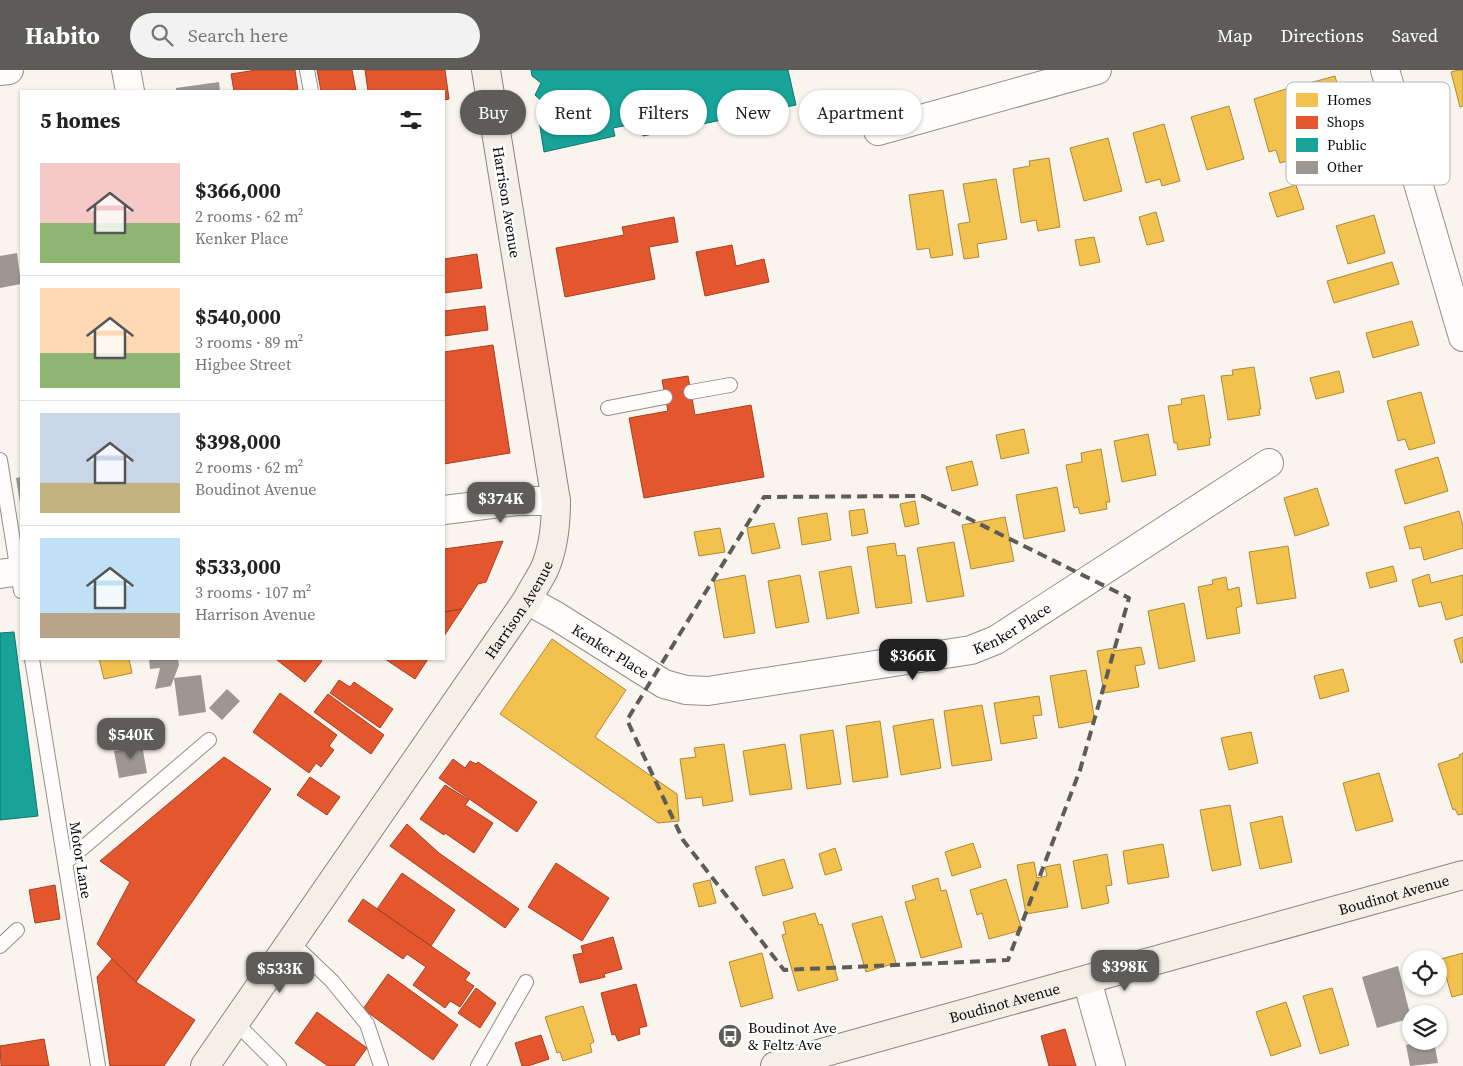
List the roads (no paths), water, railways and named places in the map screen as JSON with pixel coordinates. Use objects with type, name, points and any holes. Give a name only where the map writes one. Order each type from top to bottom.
[{"type":"main road","name":"Harrison Avenue","points":[[206,1065],[527,600],[544,570],[552,548],[556,525],[556,501],[486,70]]},
{"type":"main road","name":"Boudinot Avenue","points":[[775,1066],[1463,875]]},
{"type":"street","points":[[0,71],[9,70]]},
{"type":"street","points":[[126,70],[130,90]]},
{"type":"street","points":[[922,119],[1097,70]]},
{"type":"street","points":[[1385,70],[1389,82]]},
{"type":"street","points":[[1419,185],[1463,337]]},
{"type":"street","name":"Kenker Place","points":[[527,600],[556,616],[664,684],[686,690],[708,691],[971,650],[996,640],[1269,463]]},
{"type":"street","points":[[445,510],[516,501],[556,501]]},
{"type":"street","points":[[1087,980],[1111,1066]]},
{"type":"lane","points":[[307,70],[311,90]]},
{"type":"lane","points":[[691,392],[730,385]]},
{"type":"lane","points":[[608,408],[665,397]]},
{"type":"lane","points":[[0,460],[15,577]]},
{"type":"lane","name":"Motor Lane","points":[[32,660],[98,1066]]},
{"type":"lane","points":[[65,862],[210,740]]},
{"type":"lane","points":[[0,946],[17,930]]},
{"type":"lane","points":[[290,941],[332,981],[367,1024],[381,1066]]},
{"type":"lane","points":[[478,1066],[526,982]]},
{"type":"lane","points":[[235,1022],[279,1066]]},
{"type":"place","name":"Boudinot Ave & Feltz Ave","points":[[730,1036]]}]
